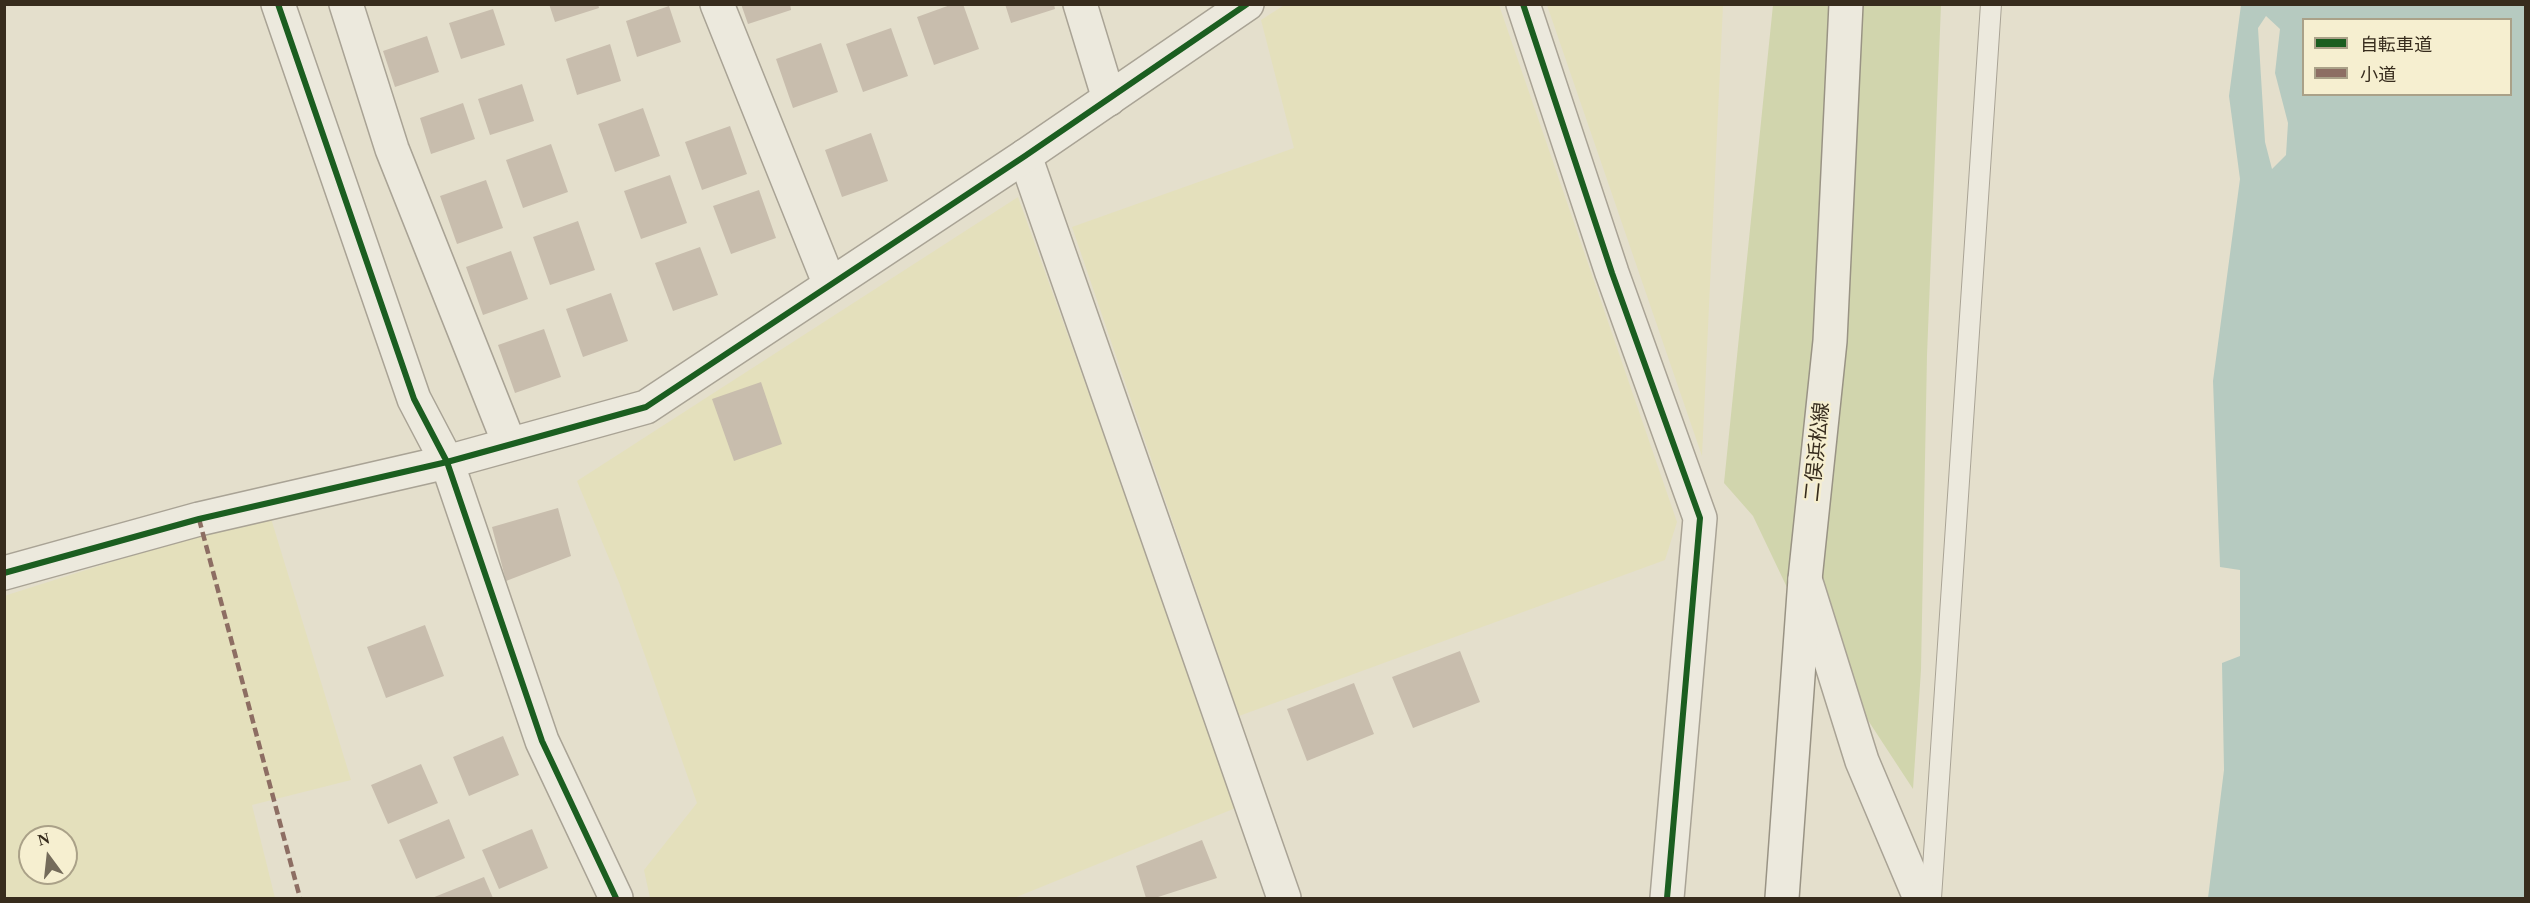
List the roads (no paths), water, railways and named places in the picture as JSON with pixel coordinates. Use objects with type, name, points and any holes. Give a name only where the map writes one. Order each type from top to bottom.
[{"type":"street","points":[[278,4],[414,399],[447,462],[542,741],[616,898]]},
{"type":"street","points":[[346,4],[392,149],[450,300],[509,443]]},
{"type":"street","points":[[717,4],[830,285]]},
{"type":"street","points":[[1080,4],[1109,99]]},
{"type":"street","points":[[4,573],[199,519],[447,462],[646,407],[1025,156],[1247,4]]},
{"type":"street","points":[[1523,4],[1612,273],[1700,518],[1667,898]]},
{"type":"street","name":"二俣浜松線","points":[[1782,898],[1806,579],[1830,341],[1846,4]]},
{"type":"street","points":[[1025,156],[1284,898]]},
{"type":"street","points":[[1806,579],[1862,761],[1920,898]]},
{"type":"lane","points":[[1931,898],[1991,4]]}]
